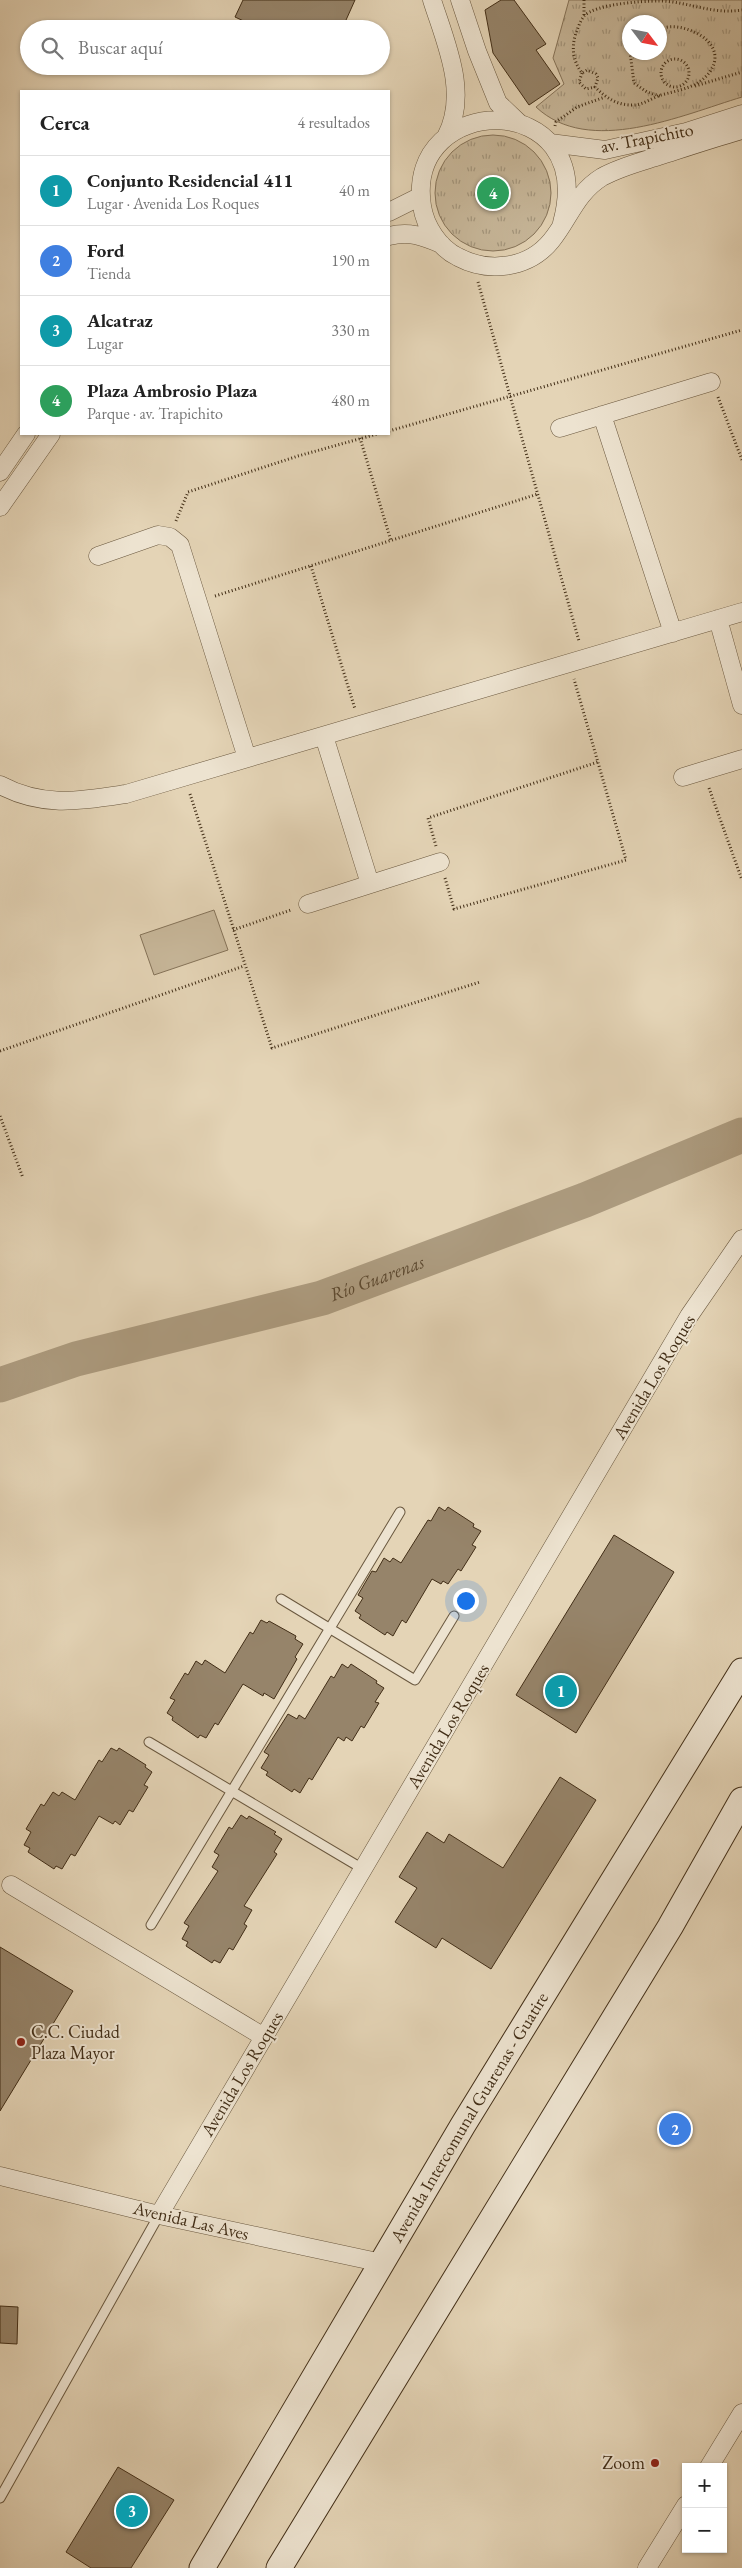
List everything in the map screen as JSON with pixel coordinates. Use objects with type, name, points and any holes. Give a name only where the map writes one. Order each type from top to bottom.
[{"type":"main road","name":"Avenida Intercomunal Guarenas - Guatire","points":[[202,2568],[463,2125],[742,1672]]},
{"type":"main road","points":[[279,2568],[664,1936],[742,1800]]},
{"type":"street","points":[[432,0],[449,53],[457,92],[453,124],[429,160],[423,174],[420,196],[430,229],[441,244]]},
{"type":"street","points":[[460,0],[477,51],[498,103],[520,123]]},
{"type":"street","name":"av. Trapichito","points":[[550,144],[605,150],[686,132],[742,114]]},
{"type":"street","points":[[446,137],[464,126],[484,120],[502,119],[520,123],[536,131],[550,144],[562,160],[568,179],[568,202],[562,223]]},
{"type":"street","points":[[390,236],[420,234],[441,244],[456,256],[473,264],[492,268],[513,265],[533,256],[550,242],[580,196],[601,178],[621,168],[742,130]]},
{"type":"street","points":[[390,211],[420,196]]},
{"type":"street","points":[[560,428],[711,382]]},
{"type":"street","points":[[602,415],[673,633]]},
{"type":"street","points":[[0,472],[25,435]]},
{"type":"street","points":[[0,507],[50,435]]},
{"type":"street","points":[[98,556],[158,535],[170,537],[180,545],[247,758]]},
{"type":"street","points":[[0,785],[14,793],[49,802],[78,802],[126,794],[742,612]]},
{"type":"street","points":[[718,619],[742,705]]},
{"type":"street","points":[[324,736],[370,884]]},
{"type":"street","points":[[683,777],[742,758]]},
{"type":"street","points":[[308,904],[440,862]]},
{"type":"street","name":"Avenida Los Roques","points":[[158,2215],[684,1325],[742,1239]]},
{"type":"street","points":[[11,1885],[264,2036]]},
{"type":"street","name":"Avenida Las Aves","points":[[0,2176],[158,2215],[382,2263]]},
{"type":"street","points":[[711,2463],[742,2413]]},
{"type":"street","points":[[647,2568],[684,2508]]},
{"type":"lane","points":[[151,1925],[400,1512]]},
{"type":"lane","points":[[281,1599],[415,1680],[454,1616]]},
{"type":"lane","points":[[149,1742],[363,1869]]},
{"type":"lane","points":[[0,2498],[158,2215]]},
{"type":"path","points":[[582,73],[574,57],[573,48],[578,26],[584,16],[584,0]]},
{"type":"path","points":[[584,16],[603,7],[661,1],[716,12],[742,10]]},
{"type":"path","points":[[595,87],[605,97],[614,102],[636,105],[701,80],[712,69],[716,58],[714,47],[694,31],[678,27],[667,28]]},
{"type":"path","points":[[631,60],[634,83],[647,92],[659,96],[742,72]]},
{"type":"path","points":[[681,60],[686,64],[689,77],[682,88],[669,86],[661,77],[664,64],[668,61],[681,60]]},
{"type":"path","points":[[587,70],[596,74],[598,78],[595,87],[586,89],[582,86],[579,82],[582,73],[587,70]]},
{"type":"path","points":[[550,144],[556,122],[577,107],[605,97]]},
{"type":"path","points":[[473,264],[538,494],[577,660],[598,762],[626,860],[454,909],[428,818],[598,762]]},
{"type":"path","points":[[390,431],[510,398],[742,330]]},
{"type":"path","points":[[711,382],[738,444],[742,460]]},
{"type":"path","points":[[170,537],[188,492],[298,456],[373,435]]},
{"type":"path","points":[[360,438],[391,541]]},
{"type":"path","points":[[738,444],[742,443]]},
{"type":"path","points":[[198,601],[538,494]]},
{"type":"path","points":[[311,566],[360,725]]},
{"type":"path","points":[[703,771],[742,880]]},
{"type":"path","points":[[185,777],[244,966],[272,1048],[480,982]]},
{"type":"path","points":[[233,930],[308,904]]},
{"type":"path","points":[[0,1051],[244,966]]},
{"type":"path","points":[[0,1116],[24,1178]]},
{"type":"green space","points":[[569,0],[742,0],[742,97],[664,121],[636,128],[609,131],[582,129],[558,122],[536,107],[564,84],[553,58]]},
{"type":"green space","points":[[493,135],[515,140],[534,152],[546,171],[551,193],[546,215],[534,234],[515,246],[493,251],[471,246],[452,234],[440,215],[435,193],[440,171],[452,152],[471,140]]},
{"type":"green space","points":[[214,910],[228,950],[154,975],[140,935]]},
{"type":"building","points":[[243,0],[355,0],[346,20],[242,20],[235,17]]},
{"type":"building","points":[[501,0],[514,0],[546,44],[536,50],[560,84],[529,105],[493,53],[485,10]]},
{"type":"building","points":[[439,1507],[445,1511],[448,1507],[474,1524],[473,1527],[481,1531],[472,1545],[476,1547],[461,1571],[458,1569],[448,1584],[443,1581],[441,1584],[432,1579],[406,1623],[402,1620],[393,1636],[387,1632],[385,1635],[359,1618],[361,1615],[355,1611],[363,1598],[358,1595],[372,1571],[376,1572],[384,1558],[390,1562],[393,1558],[401,1563],[428,1520],[431,1521]]},
{"type":"building","points":[[614,1535],[674,1572],[576,1733],[516,1695]]},
{"type":"building","points":[[261,1620],[267,1623],[269,1621],[296,1636],[295,1639],[303,1644],[295,1657],[297,1659],[274,1699],[264,1693],[263,1696],[243,1684],[218,1725],[215,1723],[206,1738],[200,1735],[198,1738],[172,1720],[173,1717],[167,1713],[175,1700],[170,1698],[185,1673],[188,1675],[196,1661],[202,1665],[205,1660],[225,1673],[250,1632],[253,1634]]},
{"type":"building","points":[[342,1664],[348,1668],[351,1664],[377,1681],[376,1683],[384,1688],[375,1702],[379,1703],[364,1728],[361,1726],[352,1741],[346,1737],[344,1741],[338,1737],[312,1780],[309,1778],[300,1793],[294,1789],[292,1792],[266,1775],[268,1772],[261,1768],[269,1755],[264,1752],[288,1714],[297,1719],[299,1715],[305,1719],[331,1676],[334,1678]]},
{"type":"building","points":[[111,1748],[117,1751],[119,1748],[146,1765],[145,1767],[152,1772],[144,1785],[148,1787],[133,1812],[129,1810],[120,1825],[115,1821],[113,1824],[99,1816],[75,1856],[71,1854],[62,1869],[56,1866],[54,1869],[28,1852],[30,1848],[24,1845],[31,1832],[26,1829],[41,1804],[44,1806],[53,1792],[59,1796],[62,1792],[75,1800],[99,1760],[102,1762]]},
{"type":"building","points":[[560,1777],[596,1800],[491,1969],[442,1938],[436,1948],[395,1922],[417,1888],[399,1877],[427,1832],[444,1843],[449,1834],[503,1868]]},
{"type":"building","points":[[241,1815],[247,1819],[249,1816],[276,1832],[274,1834],[282,1839],[274,1852],[277,1854],[244,1906],[252,1910],[244,1924],[247,1926],[233,1950],[229,1948],[220,1963],[214,1960],[212,1963],[186,1946],[188,1942],[182,1939],[189,1926],[184,1923],[218,1871],[212,1867],[219,1855],[214,1852],[229,1827],[232,1829]]},
{"type":"building","name":"C.C. Ciudad Plaza Mayor","points":[[0,1947],[73,1991],[0,2111]]},
{"type":"building","points":[[0,2306],[18,2307],[17,2344],[0,2343]]},
{"type":"building","points":[[118,2467],[174,2500],[131,2568],[91,2568],[66,2552]]},
{"type":"waterway","name":"Río Guarenas","points":[[0,1385],[76,1359],[322,1298],[585,1200],[742,1135]]},
{"type":"place","name":"Plaza Ambrosio Plaza","points":[[493,193]]},
{"type":"place","name":"Conjunto Residencial 411","points":[[561,1691]]},
{"type":"place","name":"C.C. Ciudad Plaza Mayor","points":[[21,2042]]},
{"type":"place","name":"Ford","points":[[675,2129]]},
{"type":"place","name":"Zoom","points":[[655,2463]]},
{"type":"place","name":"Alcatraz","points":[[132,2511]]}]
